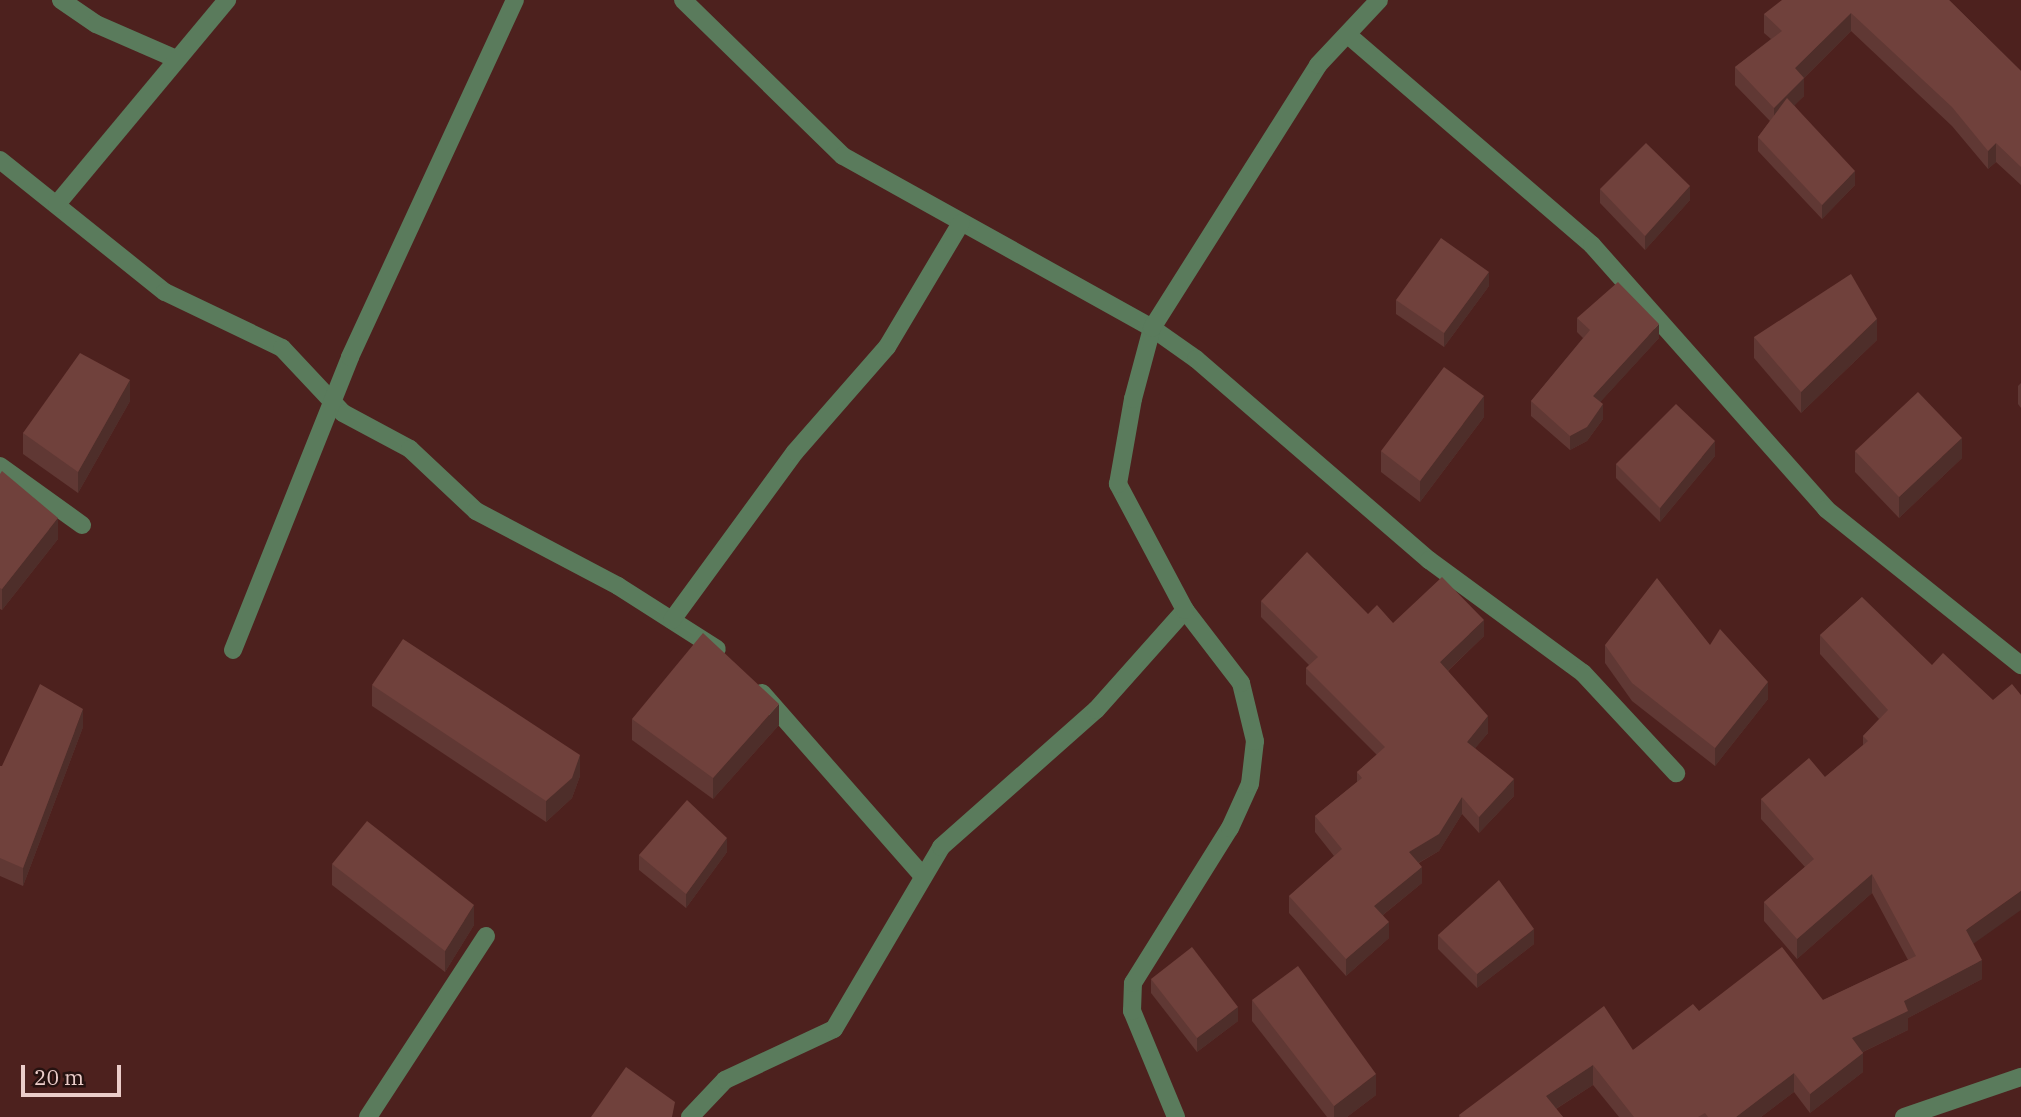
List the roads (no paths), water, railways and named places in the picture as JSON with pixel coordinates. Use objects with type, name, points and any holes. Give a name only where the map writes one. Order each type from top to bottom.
[{"type":"street","points":[[61,0],[96,24],[176,59]]},
{"type":"street","points":[[57,204],[227,0]]},
{"type":"street","points":[[233,650],[331,401],[515,0]]},
{"type":"street","points":[[683,0],[843,156],[1152,328],[1285,431],[1429,560],[1583,673],[1676,773]]},
{"type":"street","points":[[1176,1117],[1132,1011],[1133,983],[1145,954],[1230,828],[1250,784],[1255,741],[1241,683],[1185,610],[1118,484],[1152,328],[1318,65],[1379,0]]},
{"type":"street","points":[[1348,35],[1591,245],[1826,509],[2021,665]]},
{"type":"street","points":[[0,160],[165,292],[282,348],[331,401],[410,449],[476,511],[672,620],[732,662]]},
{"type":"street","points":[[672,620],[795,452],[887,347],[961,223]]},
{"type":"street","points":[[0,466],[82,525]]},
{"type":"street","points":[[690,1117],[725,1080],[834,1029],[941,847],[1096,710],[1185,610]]},
{"type":"street","points":[[751,681],[923,876]]},
{"type":"street","points":[[368,1117],[486,936]]},
{"type":"street","points":[[1904,1117],[2021,1077]]}]
